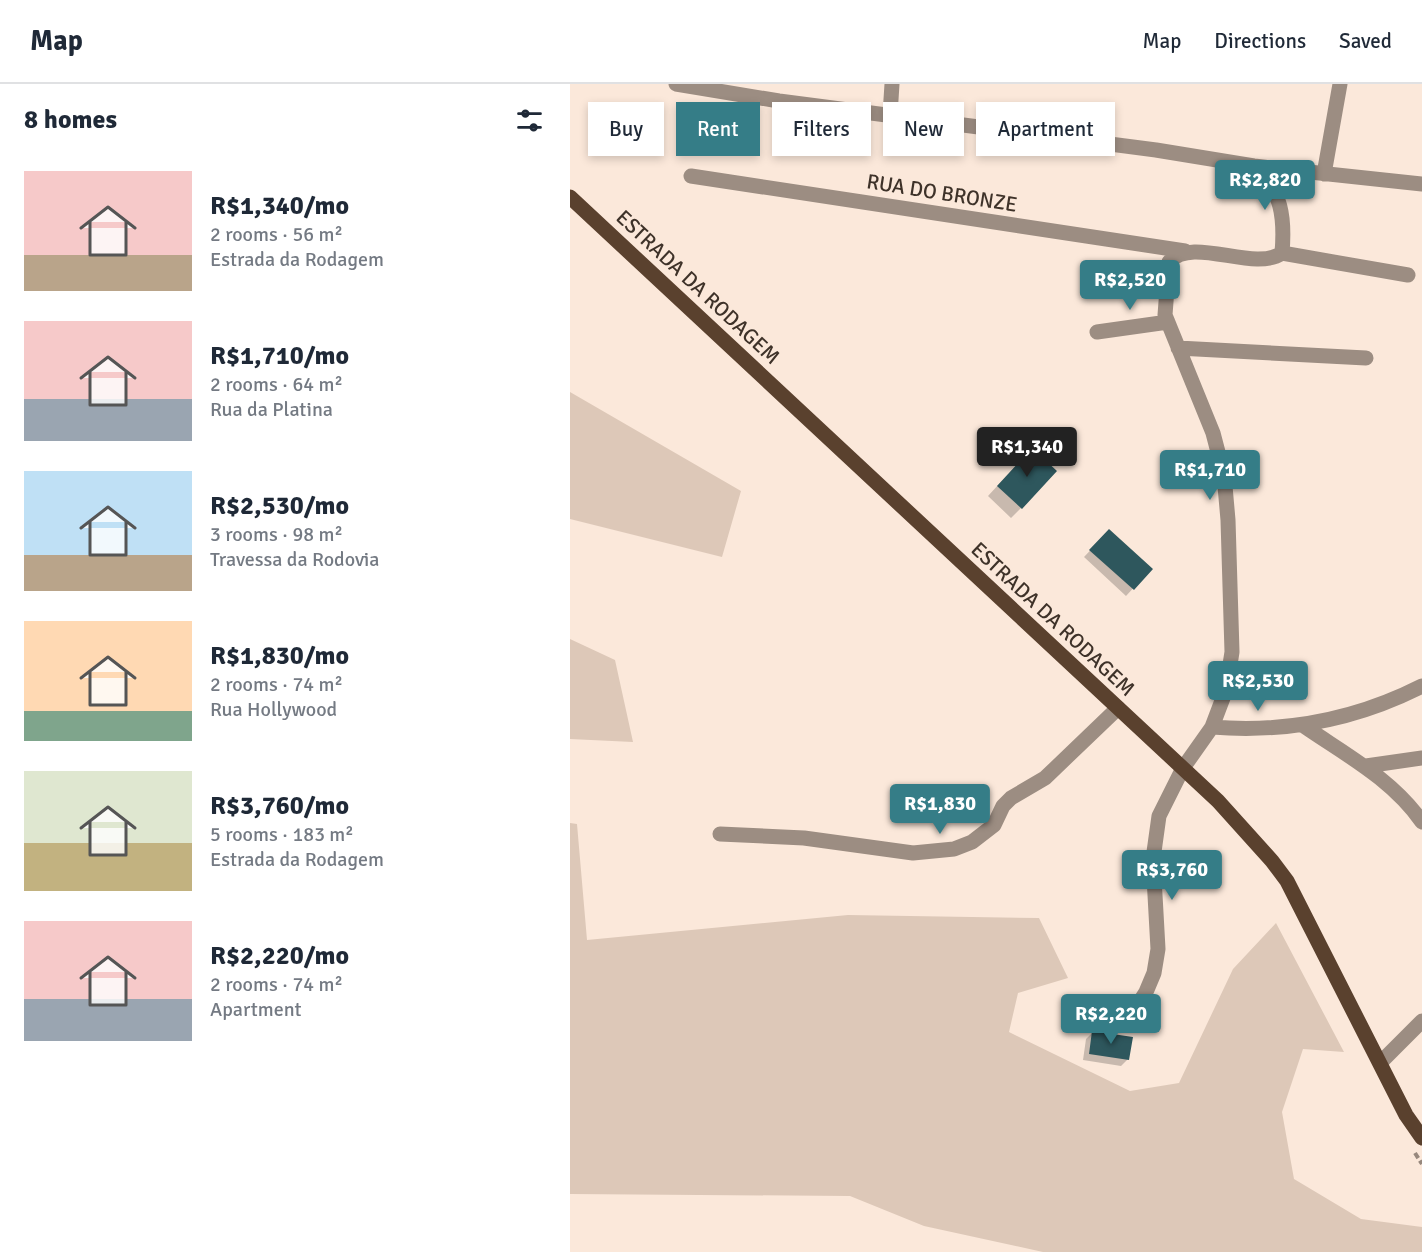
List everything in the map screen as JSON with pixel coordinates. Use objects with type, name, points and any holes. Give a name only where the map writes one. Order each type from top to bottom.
[{"type":"main road","name":"ESTRADA DA RODAGEM","points":[[572,204],[1183,768],[1218,801],[1272,861],[1287,881],[1406,1115],[1417,1143]]},
{"type":"street","points":[[676,84],[883,114]]},
{"type":"street","points":[[891,102],[892,84]]},
{"type":"street","points":[[1324,174],[1340,84]]},
{"type":"street","points":[[964,125],[1156,150],[1254,166],[1422,184]]},
{"type":"street","points":[[1254,166],[1266,176],[1278,195],[1282,210],[1282,252],[1408,275]]},
{"type":"street","name":"RUA DO BRONZE","points":[[691,176],[1188,252],[1257,258],[1276,257],[1282,252]]},
{"type":"street","points":[[1130,1017],[1146,992],[1154,973],[1158,949],[1153,859],[1159,816],[1183,768],[1212,727],[1226,690],[1232,652],[1228,520],[1224,476],[1213,433],[1165,315],[1165,291],[1169,262],[1174,256],[1188,252]]},
{"type":"street","points":[[1097,332],[1168,322]]},
{"type":"street","points":[[1178,348],[1366,358]]},
{"type":"street","points":[[1212,727],[1247,730],[1304,726],[1344,716],[1422,686]]},
{"type":"street","points":[[720,834],[804,838],[913,854],[954,849],[972,842],[994,825],[1003,806],[1011,798],[1045,778],[1118,708]]},
{"type":"street","points":[[1304,726],[1366,766],[1400,796],[1422,822]]},
{"type":"street","points":[[1366,766],[1422,758]]},
{"type":"street","points":[[1380,1063],[1422,1021]]},
{"type":"path","points":[[1417,1143],[1422,1164]]},
{"type":"shaded area","points":[[570,392],[741,491],[722,557],[570,519]]},
{"type":"shaded area","points":[[570,639],[615,660],[633,742],[570,739]]},
{"type":"shaded area","points":[[570,823],[577,824],[587,940],[848,915],[1039,918],[1068,978],[1018,993],[1009,1032],[1130,1091],[1179,1083],[1233,969],[1276,923],[1344,1052],[1303,1049],[1282,1112],[1294,1179],[1361,1219],[1422,1227],[1422,1252],[1043,1252],[924,1226],[850,1196],[570,1194]]},
{"type":"building","points":[[1032,448],[1057,471],[1022,509],[997,486]]},
{"type":"building","points":[[1109,529],[1153,569],[1134,590],[1089,550]]},
{"type":"building","points":[[1092,1031],[1133,1037],[1129,1060],[1089,1054]]}]
